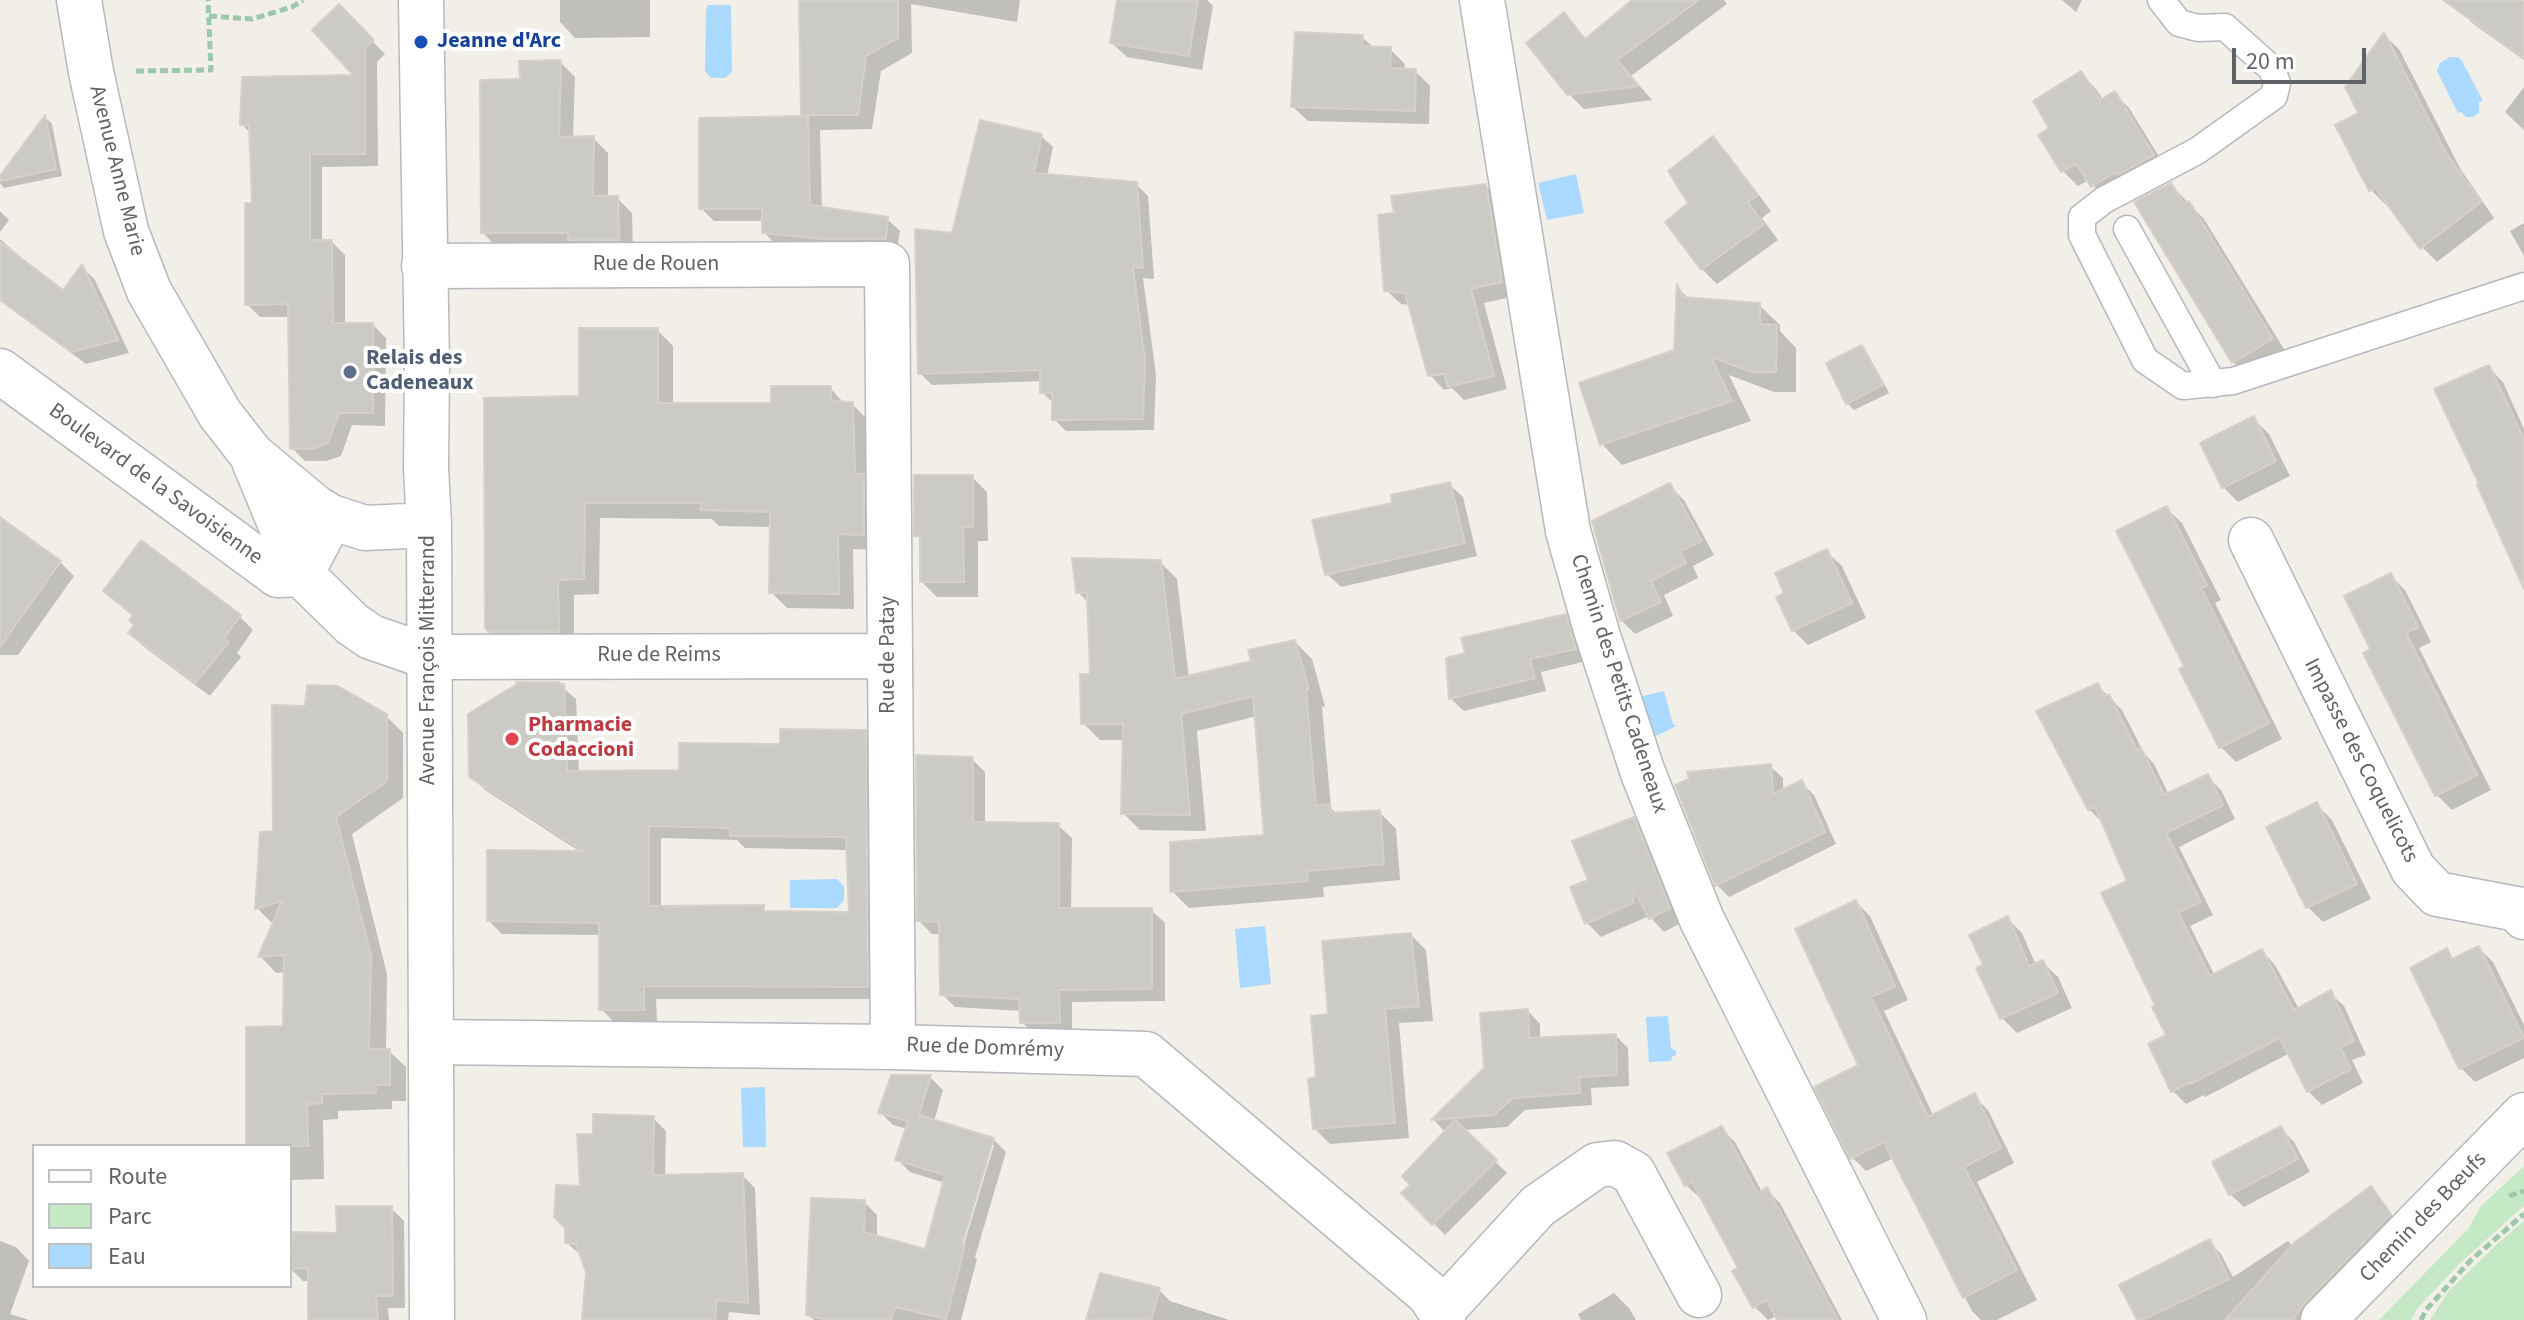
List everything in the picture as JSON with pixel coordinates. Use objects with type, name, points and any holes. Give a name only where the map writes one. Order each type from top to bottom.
[{"type":"street","name":"Avenue Anne Marie","points":[[79,0],[91,72],[126,231],[149,291],[220,414],[252,455],[331,517],[365,528],[429,525]]},
{"type":"street","name":"Avenue François Mitterrand","points":[[421,0],[429,525],[432,1320]]},
{"type":"street","name":"Chemin des Petits Cadeneaux","points":[[1482,0],[1568,531],[1597,633],[1643,773],[1702,920],[1904,1320]]},
{"type":"street","name":"Rue de Rouen","points":[[424,266],[887,264]]},
{"type":"street","name":"Rue de Patay","points":[[887,264],[893,1047]]},
{"type":"street","name":"Boulevard de la Savoisienne","points":[[0,371],[278,575],[301,574]]},
{"type":"street","name":"Avenue Anne Marie","points":[[252,455],[301,574],[352,624],[371,637],[429,657]]},
{"type":"street","points":[[301,574],[331,517]]},
{"type":"street","name":"Impasse des Coquelicots","points":[[2251,540],[2413,869],[2437,894],[2517,909],[2524,917]]},
{"type":"street","name":"Rue de Reims","points":[[429,657],[889,656]]},
{"type":"street","name":"Rue de Domrémy","points":[[431,1042],[893,1047],[1146,1054],[1429,1294],[1442,1316]]},
{"type":"street","name":"Chemin des Bœufs","points":[[2323,1320],[2524,1115]]},
{"type":"street","points":[[1442,1316],[1538,1206],[1597,1165],[1615,1163],[1633,1173],[1699,1295]]},
{"type":"lane","points":[[2161,0],[2179,23],[2198,28],[2225,27],[2272,69],[2277,83],[2274,96],[2197,151],[2104,200],[2082,217],[2082,235],[2145,360],[2183,386],[2233,381],[2524,286]]},
{"type":"lane","points":[[2127,229],[2213,384]]},
{"type":"path","points":[[91,72],[211,70],[208,0]]},
{"type":"path","points":[[209,16],[252,19],[292,7],[303,0]]},
{"type":"path","points":[[2421,1320],[2434,1300],[2470,1261],[2524,1214]]},
{"type":"green space","points":[[2524,1166],[2524,1206],[2460,1263],[2416,1310],[2411,1320],[2379,1320],[2469,1228],[2481,1206]]},
{"type":"green space","points":[[2524,1221],[2524,1320],[2430,1320],[2448,1292]]},
{"type":"water","points":[[708,5],[731,5],[732,72],[725,78],[711,78],[705,71]]},
{"type":"water","points":[[2450,57],[2458,57],[2462,61],[2483,101],[2479,102],[2479,113],[2473,117],[2458,113],[2437,71],[2440,63]]},
{"type":"water","points":[[1576,174],[1584,213],[1547,220],[1538,183]]},
{"type":"water","points":[[1664,691],[1676,726],[1646,741],[1634,698]]},
{"type":"water","points":[[837,879],[844,886],[844,900],[837,908],[790,908],[790,880]]},
{"type":"water","points":[[1265,926],[1271,984],[1240,988],[1235,929]]},
{"type":"water","points":[[1668,1016],[1671,1048],[1676,1055],[1671,1061],[1649,1062],[1646,1017]]},
{"type":"water","points":[[765,1087],[766,1147],[743,1147],[741,1088]]},
{"type":"building","points":[[799,0],[898,0],[898,38],[866,56],[858,115],[801,115]]},
{"type":"building","points":[[1117,0],[1198,0],[1189,56],[1110,43]]},
{"type":"building","points":[[1632,0],[1699,0],[1617,60],[1639,86],[1567,95],[1526,43],[1564,12],[1585,39]]},
{"type":"building","points":[[2443,0],[2524,0],[2524,58]]},
{"type":"building","points":[[339,4],[374,40],[365,48],[365,154],[310,154],[310,240],[332,240],[333,323],[373,323],[373,413],[339,413],[328,443],[312,449],[290,449],[288,304],[245,305],[245,203],[252,203],[249,125],[240,125],[242,77],[353,75],[312,30]]},
{"type":"building","points":[[1295,32],[1363,35],[1362,46],[1391,47],[1390,68],[1416,69],[1415,111],[1291,107]]},
{"type":"building","points":[[2384,32],[2446,153],[2481,202],[2420,249],[2375,188],[2369,191],[2335,125],[2358,113],[2345,87]]},
{"type":"building","points":[[561,60],[559,137],[594,136],[593,196],[618,196],[619,240],[568,240],[568,233],[481,233],[480,80],[520,79],[519,61]]},
{"type":"building","points":[[2081,71],[2100,100],[2115,91],[2154,155],[2091,187],[2076,164],[2061,172],[2038,135],[2049,128],[2033,101]]},
{"type":"building","points":[[45,115],[56,169],[0,181],[0,176]]},
{"type":"building","points":[[808,116],[810,205],[888,217],[886,239],[824,239],[762,233],[762,209],[699,209],[699,118]]},
{"type":"building","points":[[980,120],[1042,134],[1034,173],[1137,182],[1143,268],[1133,267],[1145,361],[1143,419],[1052,420],[1052,393],[1040,393],[1040,370],[918,374],[915,229],[952,233]]},
{"type":"building","points":[[1713,136],[1758,195],[1748,202],[1764,224],[1701,270],[1665,222],[1688,203],[1668,171]]},
{"type":"building","points":[[2171,183],[2184,204],[2189,201],[2273,339],[2232,363],[2134,202]]},
{"type":"building","points":[[1486,184],[1502,282],[1471,289],[1494,376],[1448,387],[1444,373],[1428,376],[1405,293],[1384,291],[1378,215],[1394,213],[1391,196]]},
{"type":"building","points":[[0,242],[63,290],[82,264],[118,340],[71,352],[0,300]]},
{"type":"building","points":[[1677,284],[1683,297],[1760,303],[1760,324],[1777,325],[1776,372],[1752,372],[1711,357],[1732,401],[1600,445],[1579,383],[1674,350]]},
{"type":"building","points":[[579,328],[658,328],[658,403],[771,403],[771,386],[831,386],[831,401],[853,402],[855,474],[864,474],[864,535],[838,534],[839,594],[769,593],[770,512],[701,510],[701,503],[585,503],[584,579],[558,580],[559,632],[488,632],[485,627],[484,398],[579,396]]},
{"type":"building","points":[[1862,345],[1883,385],[1846,404],[1826,363]]},
{"type":"building","points":[[2489,365],[2524,439],[2524,589],[2434,389]]},
{"type":"building","points":[[2254,416],[2276,461],[2222,488],[2200,443]]},
{"type":"building","points":[[914,475],[973,475],[973,527],[963,527],[964,582],[920,582],[920,536],[914,536]]},
{"type":"building","points":[[1450,482],[1465,543],[1325,575],[1312,520],[1392,503],[1391,495]]},
{"type":"building","points":[[1670,483],[1702,541],[1680,551],[1686,563],[1651,581],[1661,602],[1620,621],[1592,521]]},
{"type":"building","points":[[2167,506],[2207,585],[2201,588],[2269,723],[2219,748],[2179,669],[2184,666],[2116,531]]},
{"type":"building","points":[[0,517],[61,561],[0,647]]},
{"type":"building","points":[[141,540],[241,615],[224,638],[229,642],[195,683],[128,633],[134,625],[129,620],[133,615],[103,591]]},
{"type":"building","points":[[1827,549],[1852,603],[1792,631],[1776,597],[1784,593],[1775,573]]},
{"type":"building","points":[[1072,558],[1161,560],[1175,679],[1251,661],[1248,650],[1295,640],[1309,689],[1306,690],[1316,806],[1330,804],[1332,813],[1380,810],[1384,864],[1307,871],[1308,881],[1170,892],[1170,842],[1264,835],[1253,696],[1181,714],[1190,815],[1121,814],[1123,724],[1081,724],[1080,674],[1090,674],[1087,593],[1076,593]]},
{"type":"building","points":[[2391,573],[2418,627],[2406,633],[2477,775],[2435,796],[2363,653],[2370,649],[2344,596]]},
{"type":"building","points":[[1566,614],[1576,649],[1530,659],[1535,678],[1449,699],[1446,658],[1465,653],[1461,638]]},
{"type":"building","points":[[2098,683],[2104,697],[2109,694],[2137,750],[2141,748],[2164,795],[2208,774],[2223,805],[2166,833],[2201,902],[2178,912],[2210,976],[2262,949],[2294,1010],[2331,990],[2354,1041],[2340,1047],[2351,1069],[2307,1092],[2280,1038],[2171,1092],[2148,1044],[2166,1035],[2152,1007],[2155,1005],[2101,893],[2127,881],[2095,807],[2088,810],[2036,711]]},
{"type":"building","points":[[517,684],[564,684],[567,771],[679,770],[679,743],[780,744],[780,729],[866,730],[868,987],[644,986],[644,1010],[599,1010],[599,923],[487,921],[487,850],[583,851],[469,777],[468,714]],"holes":[[[649,826],[730,828],[730,836],[846,837],[849,912],[764,911],[764,905],[649,906]]]},
{"type":"building","points":[[307,685],[338,686],[387,714],[387,781],[336,817],[371,956],[369,1049],[390,1049],[390,1085],[376,1085],[376,1093],[322,1094],[322,1103],[307,1104],[308,1146],[246,1144],[246,1027],[283,1026],[284,955],[258,957],[282,901],[255,909],[260,832],[273,831],[272,705],[305,706]]},
{"type":"building","points":[[916,755],[973,757],[973,822],[1059,823],[1059,908],[1152,908],[1152,989],[1059,990],[1060,1023],[1020,1023],[1019,999],[940,995],[939,922],[917,921]]},
{"type":"building","points":[[1771,764],[1773,794],[1802,780],[1825,832],[1715,886],[1675,785],[1689,779],[1687,772]]},
{"type":"building","points":[[2317,802],[2357,884],[2306,908],[2266,827]]},
{"type":"building","points":[[1634,817],[1670,908],[1649,919],[1634,890],[1633,903],[1585,924],[1570,887],[1588,880],[1572,841]]},
{"type":"building","points":[[1856,900],[1895,986],[1871,997],[1928,1117],[1975,1093],[2001,1148],[1964,1167],[2017,1270],[1963,1298],[1884,1142],[1850,1159],[1814,1087],[1858,1065],[1795,929]]},
{"type":"building","points":[[2008,916],[2029,966],[2043,960],[2058,993],[2000,1019],[1976,968],[1983,965],[1969,935]]},
{"type":"building","points":[[1411,933],[1419,1006],[1385,1009],[1395,1123],[1313,1129],[1308,1079],[1316,1077],[1311,1016],[1328,1014],[1322,941]]},
{"type":"building","points":[[2479,946],[2524,1038],[2459,1069],[2410,968],[2447,948],[2452,959]]},
{"type":"building","points":[[1528,1009],[1529,1038],[1616,1034],[1617,1075],[1579,1077],[1580,1093],[1513,1098],[1494,1115],[1431,1120],[1484,1068],[1480,1013]]},
{"type":"building","points":[[891,1075],[931,1075],[919,1115],[994,1138],[962,1244],[965,1245],[946,1319],[895,1307],[891,1320],[828,1320],[806,1315],[811,1198],[865,1200],[864,1232],[925,1249],[945,1175],[895,1160],[908,1121],[878,1113]]},
{"type":"building","points":[[593,1114],[654,1116],[653,1175],[743,1173],[748,1303],[717,1300],[715,1320],[582,1320],[586,1272],[576,1244],[565,1243],[565,1228],[554,1217],[556,1185],[580,1186],[577,1134],[593,1134]]},
{"type":"building","points":[[1455,1120],[1497,1160],[1432,1225],[1401,1193],[1410,1185],[1402,1176]]},
{"type":"building","points":[[1722,1126],[1758,1193],[1767,1187],[1838,1320],[1777,1320],[1767,1300],[1753,1308],[1732,1271],[1738,1268],[1692,1182],[1685,1186],[1667,1153]]},
{"type":"building","points":[[2281,1126],[2298,1159],[2229,1195],[2212,1162]]},
{"type":"building","points":[[2371,1186],[2391,1214],[2305,1302],[2293,1320],[2225,1320],[2295,1242]]},
{"type":"building","points":[[336,1206],[392,1206],[393,1296],[376,1296],[378,1320],[308,1320],[308,1268],[292,1269],[293,1232],[337,1233]]},
{"type":"building","points":[[2210,1239],[2229,1279],[2137,1320],[2119,1285]]},
{"type":"building","points":[[1100,1273],[1160,1288],[1151,1320],[1086,1320]]},
{"type":"place","name":"Jeanne d'Arc","points":[[421,42]]},
{"type":"place","name":"Relais des Cadeneaux","points":[[350,372]]},
{"type":"place","name":"Pharmacie Codaccioni","points":[[512,739]]}]
